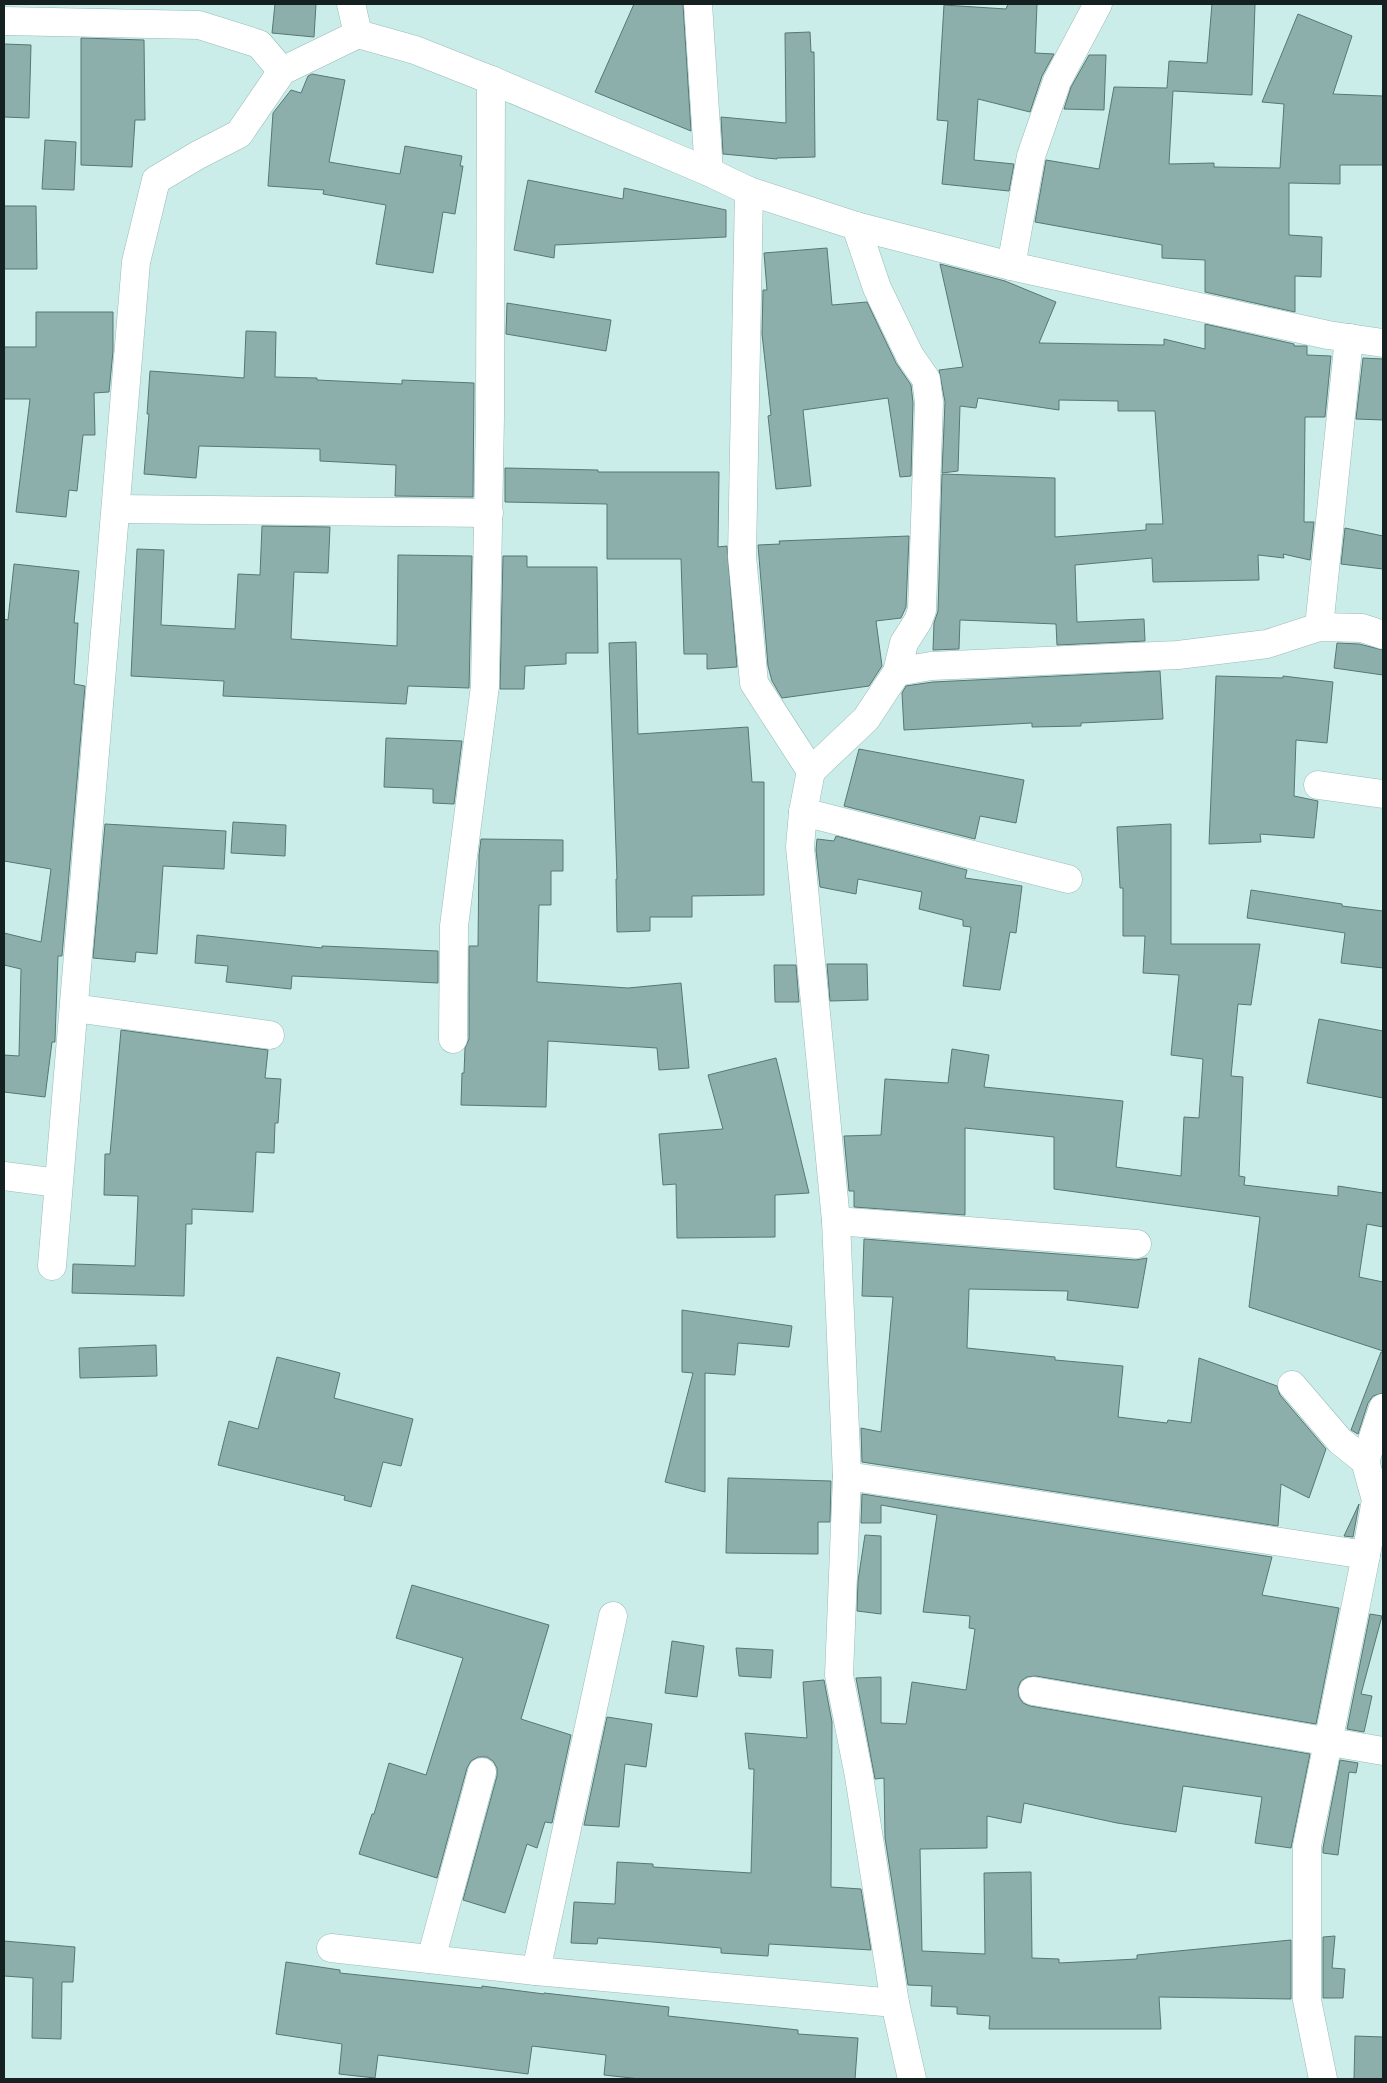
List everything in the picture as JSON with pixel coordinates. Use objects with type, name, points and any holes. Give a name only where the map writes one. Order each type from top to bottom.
[{"type":"street","points":[[351,4],[358,34]]},
{"type":"street","points":[[698,4],[709,172]]},
{"type":"street","points":[[1011,266],[1031,156],[1057,81],[1098,4]]},
{"type":"street","points":[[4,21],[199,26],[259,44],[282,71]]},
{"type":"street","points":[[52,1266],[136,262],[156,180],[198,155],[239,134],[282,71],[358,34],[415,50],[491,80],[709,172],[749,191],[856,226],[1011,266],[1349,338],[1383,343]]},
{"type":"street","points":[[453,1039],[454,926],[485,686],[491,80]]},
{"type":"street","points":[[749,191],[742,556],[754,683],[811,770]]},
{"type":"street","points":[[856,226],[877,288],[910,356],[926,379],[929,402],[922,610],[918,621],[904,643],[897,672],[866,719],[811,770],[803,812],[800,847],[836,1221],[847,1476],[839,1675],[859,1776],[895,2003],[912,2079]]},
{"type":"street","points":[[1318,627],[1349,338]]},
{"type":"street","points":[[116,509],[488,513]]},
{"type":"street","points":[[897,672],[931,666],[1178,655],[1267,644],[1318,627],[1362,628],[1383,635]]},
{"type":"street","points":[[1318,785],[1383,794]]},
{"type":"street","points":[[803,812],[1068,879]]},
{"type":"street","points":[[74,1008],[270,1035]]},
{"type":"street","points":[[4,1176],[58,1183]]},
{"type":"street","points":[[836,1221],[1137,1244]]},
{"type":"street","points":[[1292,1385],[1340,1441],[1365,1461],[1380,1502],[1366,1555],[1307,1846],[1307,2000],[1323,2079]]},
{"type":"street","points":[[1365,1461],[1383,1408]]},
{"type":"street","points":[[847,1476],[1366,1555]]},
{"type":"street","points":[[536,1971],[613,1616]]},
{"type":"street","points":[[1033,1691],[1328,1740],[1383,1751]]},
{"type":"street","points":[[431,1959],[482,1772]]},
{"type":"street","points":[[331,1948],[536,1971],[895,2003]]},
{"type":"building","points":[[275,4],[316,4],[314,37],[272,33]]},
{"type":"building","points":[[634,4],[683,4],[691,131],[595,92]]},
{"type":"building","points":[[1008,4],[1037,4],[1035,53],[1054,54],[1042,76],[1030,112],[978,99],[974,160],[1014,164],[1009,191],[942,184],[948,121],[937,120],[944,5],[1006,9]]},
{"type":"building","points":[[1212,4],[1255,4],[1252,95],[1173,91],[1169,164],[1214,163],[1214,167],[1280,168],[1284,104],[1262,102],[1298,14],[1352,36],[1333,94],[1383,96],[1383,165],[1340,165],[1340,184],[1289,183],[1289,235],[1322,237],[1321,277],[1295,276],[1295,312],[1205,292],[1205,260],[1162,258],[1162,245],[1035,222],[1046,160],[1099,169],[1114,87],[1167,88],[1169,61],[1207,63]]},
{"type":"building","points":[[810,32],[811,52],[814,52],[815,157],[777,159],[723,154],[721,117],[786,123],[785,33]]},
{"type":"building","points":[[81,38],[144,40],[145,120],[135,120],[132,167],[81,165]]},
{"type":"building","points":[[4,44],[31,45],[29,118],[4,117]]},
{"type":"building","points":[[1089,55],[1106,55],[1104,110],[1064,109],[1071,87]]},
{"type":"building","points":[[312,74],[345,80],[329,162],[400,174],[405,146],[462,156],[460,166],[463,166],[455,214],[443,212],[433,273],[376,264],[386,205],[323,194],[324,190],[268,186],[273,113],[291,90],[301,93],[308,76]]},
{"type":"building","points":[[45,140],[76,142],[74,190],[42,189]]},
{"type":"building","points":[[528,180],[623,199],[624,188],[726,210],[726,237],[555,245],[554,258],[514,250]]},
{"type":"building","points":[[4,206],[36,206],[37,269],[4,269]]},
{"type":"building","points":[[827,248],[832,305],[867,302],[896,363],[911,385],[913,403],[911,476],[900,477],[888,398],[803,410],[811,486],[776,489],[768,416],[771,415],[762,334],[763,290],[767,290],[764,253]]},
{"type":"building","points":[[940,264],[1005,281],[1056,302],[1039,343],[1164,345],[1164,339],[1205,349],[1205,324],[1294,344],[1294,346],[1307,346],[1307,355],[1331,356],[1325,417],[1305,417],[1304,522],[1314,522],[1310,560],[1283,554],[1284,558],[1258,555],[1259,580],[1153,582],[1152,558],[1075,565],[1077,622],[1144,619],[1145,641],[1057,645],[1056,624],[960,620],[959,649],[933,650],[934,623],[938,611],[942,474],[1055,478],[1055,537],[1146,530],[1146,524],[1163,524],[1155,411],[1118,411],[1118,401],[1059,400],[1059,410],[978,398],[976,408],[960,406],[958,471],[942,473],[945,402],[939,370],[963,367]]},
{"type":"building","points":[[507,303],[611,320],[606,351],[506,334]]},
{"type":"building","points":[[36,312],[113,312],[113,351],[109,392],[94,393],[95,435],[83,435],[77,491],[69,490],[66,517],[16,512],[30,399],[4,399],[4,347],[36,347]]},
{"type":"building","points":[[246,331],[276,332],[275,377],[402,384],[402,380],[474,383],[473,497],[395,496],[396,465],[320,461],[320,449],[199,446],[196,478],[144,474],[149,414],[147,414],[150,371],[244,378]]},
{"type":"building","points":[[1363,358],[1383,359],[1383,420],[1356,419]]},
{"type":"building","points":[[505,468],[598,470],[598,472],[719,472],[718,547],[727,546],[737,667],[707,669],[707,654],[684,654],[681,559],[607,559],[607,504],[505,502]]},
{"type":"building","points":[[262,526],[330,527],[328,573],[294,572],[291,639],[397,646],[398,555],[472,556],[469,688],[408,686],[406,704],[223,696],[224,681],[131,676],[137,549],[164,550],[161,625],[235,629],[238,574],[260,575]]},
{"type":"building","points":[[1345,528],[1383,536],[1383,569],[1341,564]]},
{"type":"building","points":[[909,536],[906,607],[901,618],[876,621],[882,666],[869,686],[782,698],[772,681],[768,666],[758,545],[780,544],[779,541]]},
{"type":"building","points":[[503,556],[527,556],[527,567],[597,567],[598,653],[566,653],[566,664],[525,666],[524,689],[500,689]]},
{"type":"building","points":[[14,564],[79,571],[74,623],[78,623],[74,684],[85,686],[62,956],[58,956],[55,1042],[52,1042],[45,1097],[4,1092],[4,1055],[19,1056],[21,969],[4,965],[4,933],[41,942],[51,869],[4,861],[4,619],[8,620]]},
{"type":"building","points":[[636,642],[638,734],[748,727],[752,782],[764,782],[764,895],[692,896],[692,917],[650,917],[650,931],[617,932],[609,643]]},
{"type":"building","points":[[1337,643],[1359,644],[1383,650],[1383,675],[1334,668]]},
{"type":"building","points":[[1160,671],[1163,719],[1081,723],[1081,726],[1032,727],[1032,723],[904,730],[902,693],[906,686],[933,682]]},
{"type":"building","points":[[1216,676],[1283,678],[1283,676],[1333,682],[1327,743],[1296,740],[1294,796],[1318,801],[1314,838],[1260,834],[1261,842],[1209,844]]},
{"type":"building","points":[[386,738],[462,741],[454,804],[433,803],[433,789],[384,787]]},
{"type":"building","points":[[859,749],[1024,780],[1016,823],[980,816],[975,839],[844,806]]},
{"type":"building","points":[[233,822],[286,825],[285,856],[231,853]]},
{"type":"building","points":[[105,824],[226,831],[224,869],[163,866],[157,954],[136,952],[135,962],[93,958]]},
{"type":"building","points":[[1171,824],[1171,944],[1260,944],[1251,1005],[1238,1004],[1231,1076],[1243,1077],[1239,1176],[1245,1177],[1244,1185],[1338,1196],[1338,1186],[1383,1193],[1383,1227],[1367,1224],[1359,1277],[1383,1282],[1383,1351],[1249,1307],[1260,1217],[1054,1189],[1054,1137],[965,1128],[965,1215],[854,1207],[854,1191],[849,1191],[844,1136],[881,1135],[885,1079],[948,1083],[952,1049],[989,1055],[984,1087],[1123,1101],[1116,1167],[1181,1176],[1184,1117],[1199,1118],[1203,1059],[1171,1055],[1179,975],[1143,973],[1145,936],[1123,936],[1123,888],[1120,888],[1117,827]]},
{"type":"building","points":[[836,836],[967,870],[965,878],[1022,886],[1016,933],[1010,932],[1000,990],[963,986],[971,927],[963,926],[963,920],[919,909],[922,892],[858,879],[856,894],[820,887],[816,850],[817,839],[834,841]]},
{"type":"building","points":[[481,839],[563,840],[563,871],[551,871],[551,905],[539,905],[537,982],[628,988],[681,983],[689,1068],[659,1070],[657,1048],[548,1041],[546,1107],[461,1105],[465,1048],[469,1039],[469,946],[478,946],[479,855]]},
{"type":"building","points":[[1251,890],[1342,904],[1342,906],[1383,911],[1383,968],[1341,963],[1345,933],[1247,918]]},
{"type":"building","points":[[197,935],[322,948],[322,946],[438,951],[438,983],[292,976],[291,989],[226,982],[228,966],[195,963]]},
{"type":"building","points":[[827,964],[867,964],[868,1000],[830,1001]]},
{"type":"building","points":[[774,965],[796,965],[799,1002],[775,1002]]},
{"type":"building","points":[[1319,1019],[1383,1031],[1383,1098],[1307,1083]]},
{"type":"building","points":[[121,1030],[268,1050],[265,1078],[281,1079],[278,1123],[275,1123],[274,1153],[256,1152],[253,1212],[192,1209],[192,1224],[186,1224],[184,1296],[72,1293],[73,1264],[135,1266],[138,1196],[104,1195],[105,1154],[110,1154]]},
{"type":"building","points":[[776,1058],[809,1193],[775,1195],[775,1237],[677,1238],[676,1184],[663,1185],[659,1134],[723,1129],[708,1075]]},
{"type":"building","points":[[864,1239],[1136,1260],[1147,1258],[1138,1308],[1067,1300],[1068,1291],[969,1289],[967,1348],[1055,1357],[1055,1360],[1123,1366],[1118,1417],[1167,1423],[1168,1420],[1191,1423],[1199,1358],[1277,1386],[1280,1395],[1326,1449],[1309,1498],[1281,1484],[1278,1526],[862,1462],[861,1428],[881,1432],[893,1297],[862,1296]]},
{"type":"building","points":[[682,1310],[792,1326],[789,1347],[738,1343],[735,1375],[705,1373],[705,1492],[665,1482],[693,1373],[682,1372]]},
{"type":"building","points":[[156,1345],[157,1376],[80,1378],[79,1348]]},
{"type":"building","points":[[1381,1352],[1383,1352],[1383,1393],[1373,1396],[1368,1403],[1358,1434],[1351,1430]]},
{"type":"building","points":[[277,1357],[340,1373],[334,1398],[413,1419],[401,1466],[383,1462],[371,1507],[344,1500],[345,1496],[218,1465],[229,1421],[258,1429]]},
{"type":"building","points":[[728,1478],[831,1481],[830,1522],[818,1522],[818,1554],[726,1553]]},
{"type":"building","points":[[862,1494],[1272,1557],[1262,1595],[1339,1608],[1316,1724],[1036,1676],[1027,1677],[1021,1681],[1018,1688],[1019,1697],[1023,1703],[1030,1706],[1310,1754],[1291,1848],[1255,1843],[1262,1797],[1183,1786],[1176,1832],[1117,1823],[1024,1803],[1021,1823],[987,1816],[987,1848],[920,1849],[922,1951],[985,1954],[984,1873],[1031,1872],[1032,1958],[1059,1959],[1059,1963],[1137,1959],[1137,1955],[1291,1940],[1291,1999],[1159,1997],[1161,2029],[989,2029],[990,2016],[957,2014],[957,2007],[931,2006],[932,1986],[908,1985],[885,1838],[884,1778],[875,1779],[856,1678],[881,1677],[881,1723],[906,1724],[912,1682],[966,1690],[975,1629],[969,1628],[970,1616],[923,1612],[937,1515],[881,1505],[881,1523],[861,1523]]},
{"type":"building","points":[[1359,1504],[1353,1537],[1344,1536]]},
{"type":"building","points":[[865,1535],[881,1536],[881,1614],[857,1611],[858,1581]]},
{"type":"building","points":[[412,1585],[549,1625],[521,1719],[571,1735],[552,1823],[545,1822],[537,1848],[527,1844],[505,1913],[463,1900],[497,1776],[497,1768],[493,1761],[487,1757],[478,1757],[471,1761],[467,1768],[437,1878],[359,1854],[372,1814],[374,1814],[389,1763],[426,1775],[463,1658],[396,1638]]},
{"type":"building","points":[[1370,1614],[1382,1616],[1361,1694],[1372,1696],[1364,1732],[1347,1729]]},
{"type":"building","points":[[672,1641],[704,1646],[697,1697],[665,1693]]},
{"type":"building","points":[[736,1648],[773,1650],[771,1678],[739,1676]]},
{"type":"building","points":[[824,1680],[832,1722],[831,1887],[861,1889],[871,1950],[769,1944],[768,1956],[721,1953],[721,1948],[598,1938],[597,1944],[571,1943],[574,1902],[615,1904],[617,1862],[653,1864],[653,1867],[751,1873],[754,1769],[749,1769],[745,1733],[807,1738],[803,1682]]},
{"type":"building","points":[[607,1717],[652,1724],[646,1767],[625,1764],[619,1827],[584,1825]]},
{"type":"building","points":[[1340,1760],[1358,1763],[1356,1773],[1349,1772],[1338,1855],[1323,1853],[1323,1848]]},
{"type":"building","points":[[1335,1936],[1332,1968],[1345,1969],[1343,1998],[1323,1998],[1323,1937]]},
{"type":"building","points":[[4,1941],[75,1947],[73,1982],[62,1982],[61,2039],[32,2038],[33,1978],[4,1976]]},
{"type":"building","points":[[286,1962],[340,1970],[340,1973],[482,1988],[482,1986],[669,2007],[668,2016],[798,2030],[798,2034],[858,2038],[855,2079],[640,2079],[604,2075],[606,2055],[532,2046],[528,2074],[378,2055],[375,2078],[339,2074],[342,2044],[276,2034]]},
{"type":"building","points":[[1355,2036],[1383,2037],[1383,2079],[1354,2079]]}]
